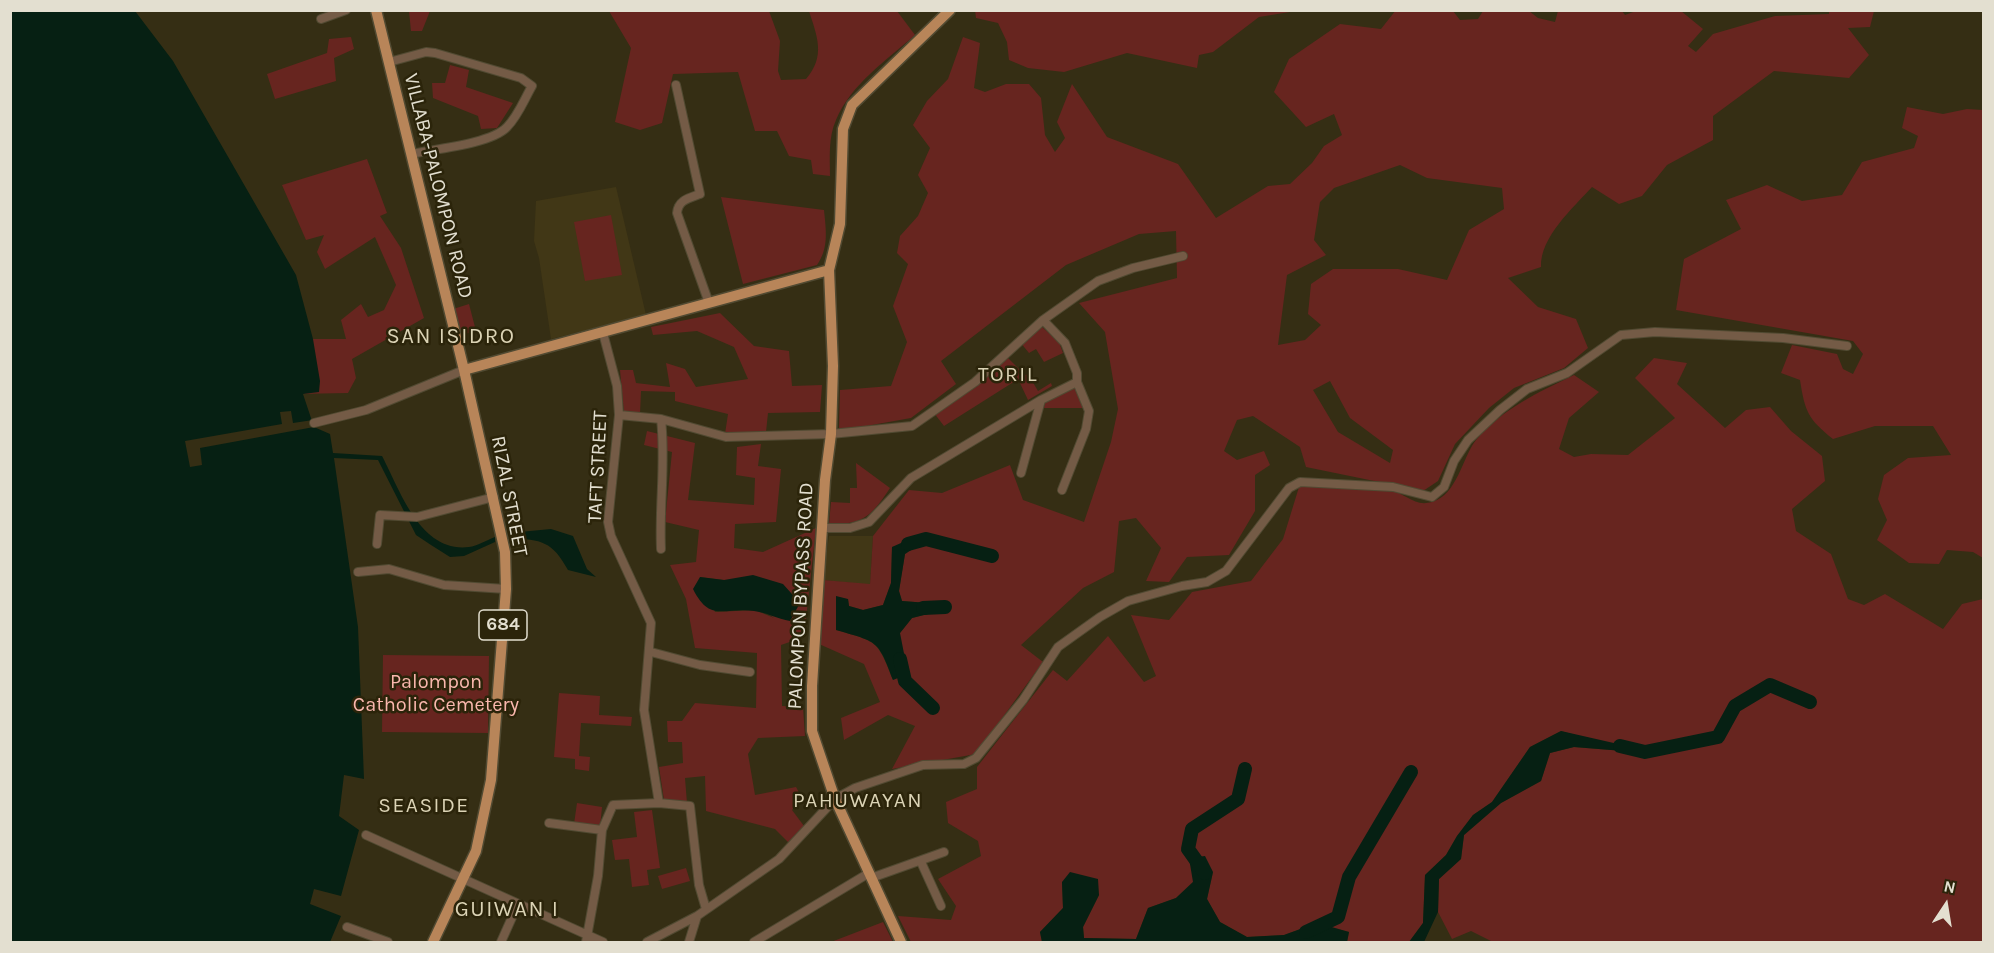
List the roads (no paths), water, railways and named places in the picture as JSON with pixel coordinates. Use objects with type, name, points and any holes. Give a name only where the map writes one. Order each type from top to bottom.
[{"type":"main road","name":"VILLABA-PALOMPON ROAD","points":[[376,10],[464,370]]},
{"type":"main road","name":"PALOMPON BYPASS ROAD","points":[[901,942],[835,799],[812,731],[812,686],[825,480],[831,434],[833,366],[829,270],[840,224],[843,129],[852,105],[950,10]]},
{"type":"main road","points":[[464,370],[829,270]]},
{"type":"main road","name":"RIZAL STREET","points":[[433,942],[465,880],[482,830],[491,780],[506,589],[505,552],[464,370]]},
{"type":"street","points":[[321,19],[346,10]]},
{"type":"street","points":[[389,62],[426,52],[435,53],[521,78],[532,86],[506,129],[495,135],[460,145],[411,154]]},
{"type":"street","points":[[676,85],[700,195],[683,200],[678,206],[677,213],[709,303]]},
{"type":"street","points":[[619,416],[661,419],[726,437],[831,434],[912,426],[975,381],[1043,320],[1098,281],[1133,268],[1183,255]]},
{"type":"street","points":[[1043,320],[1065,343],[1089,411],[1086,429],[1062,490]]},
{"type":"street","points":[[647,942],[697,916],[780,859],[835,799],[855,788],[923,765],[964,764],[976,758],[1023,700],[1058,648],[1100,616],[1128,601],[1182,586],[1207,582],[1226,571],[1237,560],[1289,488],[1300,482],[1393,487],[1432,497],[1444,487],[1454,461],[1468,440],[1500,410],[1527,389],[1567,373],[1621,335],[1655,332],[1783,339],[1847,346]]},
{"type":"street","name":"TAFT STREET","points":[[603,333],[617,386],[619,416],[608,522],[611,536],[651,623],[651,652],[645,681],[644,710],[659,802]]},
{"type":"street","points":[[314,423],[366,410],[464,370]]},
{"type":"street","points":[[823,528],[850,528],[869,522],[911,478],[1041,400],[1077,382]]},
{"type":"street","points":[[1021,473],[1041,400]]},
{"type":"street","points":[[661,419],[664,447],[660,511],[661,549]]},
{"type":"street","points":[[377,544],[380,515],[417,516],[494,497]]},
{"type":"street","points":[[358,572],[388,569],[444,585],[506,589]]},
{"type":"street","points":[[651,652],[700,665],[750,672]]},
{"type":"street","points":[[587,939],[603,830],[613,805],[659,802],[690,806],[699,885],[706,909]]},
{"type":"street","points":[[549,823],[603,830]]},
{"type":"street","points":[[366,835],[518,904],[587,939],[603,942]]},
{"type":"street","points":[[754,942],[870,876],[921,862],[944,852]]},
{"type":"street","points":[[921,862],[942,906]]},
{"type":"street","points":[[501,942],[518,904]]},
{"type":"street","points":[[689,942],[697,916]]},
{"type":"street","points":[[347,927],[388,942]]},
{"type":"waterway","points":[[908,544],[926,539],[992,556]]},
{"type":"waterway","points":[[923,608],[945,607]]},
{"type":"waterway","points":[[900,659],[905,681],[933,708]]},
{"type":"waterway","points":[[1620,746],[1645,752],[1718,737],[1735,706],[1770,685],[1810,702]]},
{"type":"waterway","points":[[1205,873],[1188,849],[1192,829],[1238,799],[1245,769]]},
{"type":"waterway","points":[[1306,932],[1338,917],[1349,877],[1411,772]]},
{"type":"district","name":"SAN ISIDRO","points":[[451,337]]},
{"type":"district","name":"TORIL","points":[[1008,375]]},
{"type":"district","name":"PAHUWAYAN","points":[[858,801]]},
{"type":"district","name":"SEASIDE","points":[[424,806]]},
{"type":"district","name":"GUIWAN I","points":[[507,910]]},
{"type":"park label","name":"Palompon Catholic Cemetery","points":[[436,694]]}]
